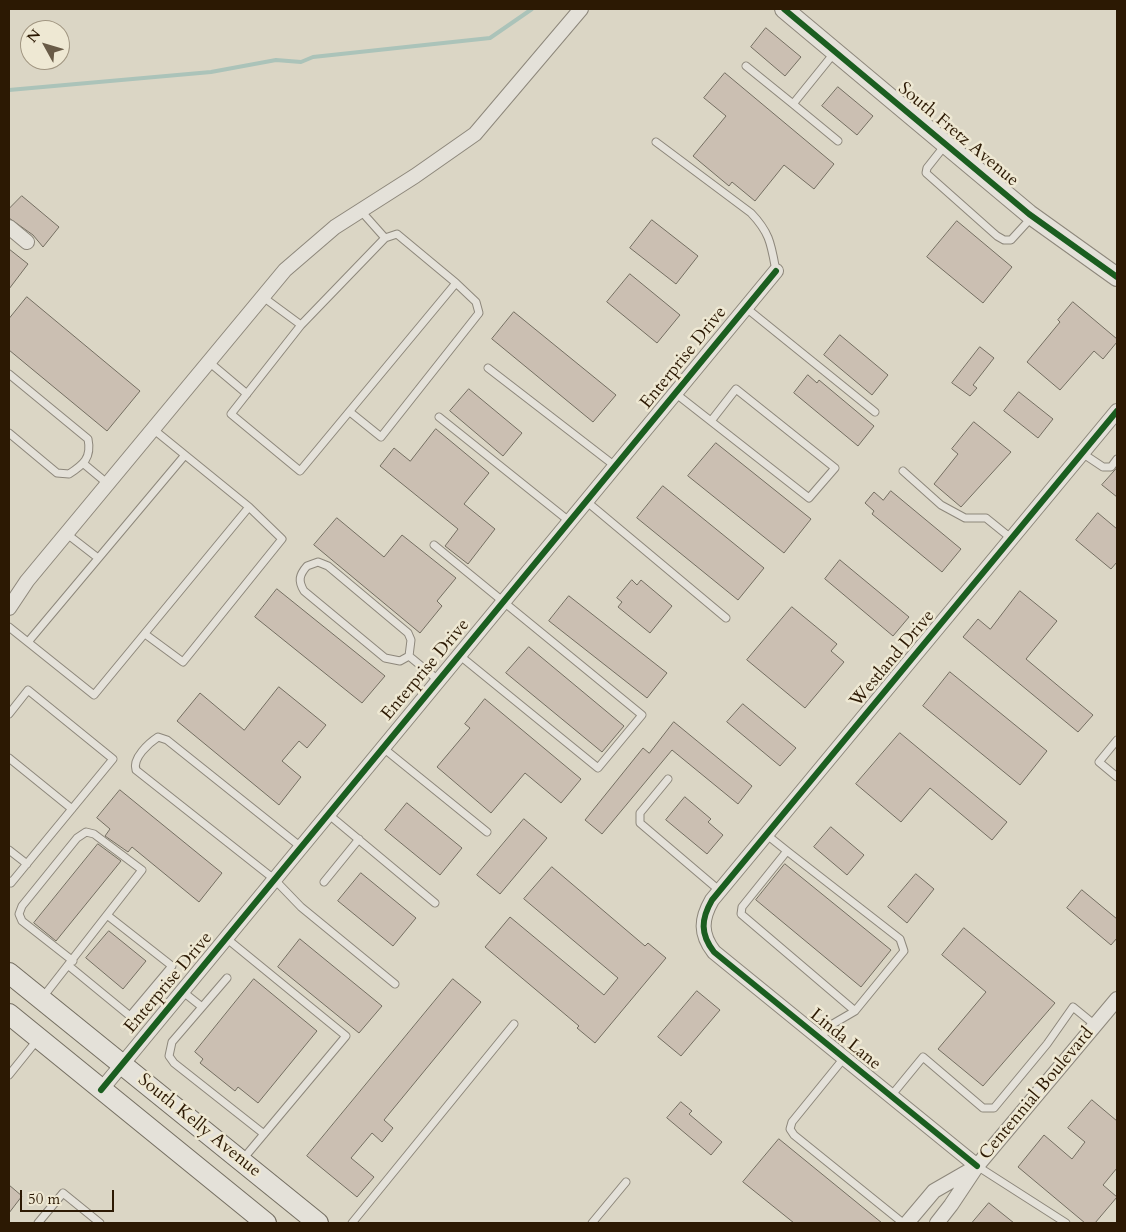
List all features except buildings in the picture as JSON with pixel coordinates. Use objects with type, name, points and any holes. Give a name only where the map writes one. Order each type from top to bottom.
[{"type":"main road","name":"South Kelly Avenue","points":[[9,973],[318,1223]]},
{"type":"main road","name":"South Kelly Avenue","points":[[9,1014],[266,1223]]},
{"type":"street","points":[[9,608],[27,582],[285,270],[312,245],[475,134],[581,9]]},
{"type":"street","name":"South Fretz Avenue","points":[[784,9],[1032,216],[1117,277]]},
{"type":"street","points":[[9,227],[27,242]]},
{"type":"street","name":"Enterprise Drive","points":[[101,1090],[568,521],[776,271]]},
{"type":"street","name":"Westland Drive","points":[[703,931],[706,910],[720,891],[1117,411]]},
{"type":"street","name":"Linda Lane","points":[[703,931],[706,942],[714,952],[976,1166]]},
{"type":"street","name":"Centennial Boulevard","points":[[937,1223],[952,1206],[976,1166],[1117,999]]},
{"type":"street","name":"Centennial Boulevard","points":[[907,1223],[934,1191],[976,1166]]},
{"type":"lane","points":[[793,104],[836,52]]},
{"type":"lane","points":[[746,66],[838,140]]},
{"type":"lane","points":[[656,142],[750,214],[764,227],[769,237],[776,271]]},
{"type":"lane","points":[[946,144],[926,168],[926,173],[997,236],[1004,240],[1011,240],[1032,216]]},
{"type":"lane","points":[[361,211],[385,238]]},
{"type":"lane","points":[[350,412],[382,437],[479,313],[476,302],[456,283],[397,234],[385,238],[301,325],[231,414],[300,472],[456,283]]},
{"type":"lane","points":[[263,297],[301,325]]},
{"type":"lane","points":[[745,307],[875,412]]},
{"type":"lane","points":[[208,362],[247,394]]},
{"type":"lane","points":[[488,368],[615,466]]},
{"type":"lane","points":[[9,374],[88,439],[90,451],[84,464],[69,474],[57,473],[9,432]]},
{"type":"lane","points":[[675,393],[809,498],[835,468],[736,389],[711,421]]},
{"type":"lane","points":[[439,417],[568,521]]},
{"type":"lane","points":[[144,634],[183,662],[282,539],[249,507],[153,430]]},
{"type":"lane","points":[[1082,453],[1103,467],[1111,467],[1117,459]]},
{"type":"lane","points":[[28,642],[185,455]]},
{"type":"lane","points":[[84,464],[108,484]]},
{"type":"lane","points":[[903,471],[941,505],[965,518],[986,518],[1012,539]]},
{"type":"lane","points":[[586,501],[726,618]]},
{"type":"lane","points":[[9,627],[94,695],[249,507]]},
{"type":"lane","points":[[67,534],[98,558]]},
{"type":"lane","points":[[434,545],[642,715],[598,768],[459,655]]},
{"type":"lane","points":[[318,562],[328,566],[408,633],[411,648],[408,656],[400,661],[385,658],[304,592],[300,585],[300,578],[307,566],[318,562]]},
{"type":"lane","points":[[408,656],[438,680]]},
{"type":"lane","points":[[9,714],[28,690],[113,759],[11,883],[9,881]]},
{"type":"lane","points":[[301,846],[167,740],[158,737],[151,741],[137,759],[134,766],[136,770],[274,879],[301,907],[395,984]]},
{"type":"lane","points":[[1117,740],[1099,762],[1117,777]]},
{"type":"lane","points":[[382,747],[487,832]]},
{"type":"lane","points":[[9,758],[72,809]]},
{"type":"lane","points":[[668,779],[640,813],[638,820],[678,857],[720,891]]},
{"type":"lane","points":[[328,813],[435,903]]},
{"type":"lane","points":[[41,1000],[71,963],[107,915],[142,870],[94,834],[86,832],[77,838],[40,883],[22,906],[19,914],[22,921],[71,963],[130,1016],[172,966],[107,915]]},
{"type":"lane","points":[[767,835],[900,939],[904,951],[854,1011],[831,1026],[820,1038]]},
{"type":"lane","points":[[324,882],[359,839]]},
{"type":"lane","points":[[9,850],[27,864]]},
{"type":"lane","points":[[787,851],[742,907],[741,914],[854,1011]]},
{"type":"lane","points":[[226,938],[346,1036],[242,1160]]},
{"type":"lane","points":[[227,978],[172,1042],[169,1056],[174,1063],[264,1134]]},
{"type":"lane","points":[[181,991],[202,1007]]},
{"type":"lane","points":[[891,1096],[923,1057],[983,1108],[994,1108],[1047,1044],[1073,1008],[1095,1025]]},
{"type":"lane","points":[[352,1223],[514,1024]]},
{"type":"lane","points":[[9,1074],[38,1038]]},
{"type":"lane","points":[[844,1058],[792,1122],[790,1129],[794,1135],[903,1223]]},
{"type":"lane","points":[[976,1166],[1066,1223]]},
{"type":"lane","points":[[592,1223],[626,1182]]},
{"type":"lane","points":[[38,1223],[62,1193],[100,1223]]},
{"type":"waterway","points":[[9,90],[211,72],[276,60],[301,62],[313,57],[490,38],[532,9]]},
{"type":"cycle path","points":[[784,9],[1029,214],[1117,277]]},
{"type":"cycle path","points":[[101,1090],[776,271]]},
{"type":"cycle path","points":[[977,1166],[714,952],[704,933],[704,920],[712,900],[1117,411]]}]
